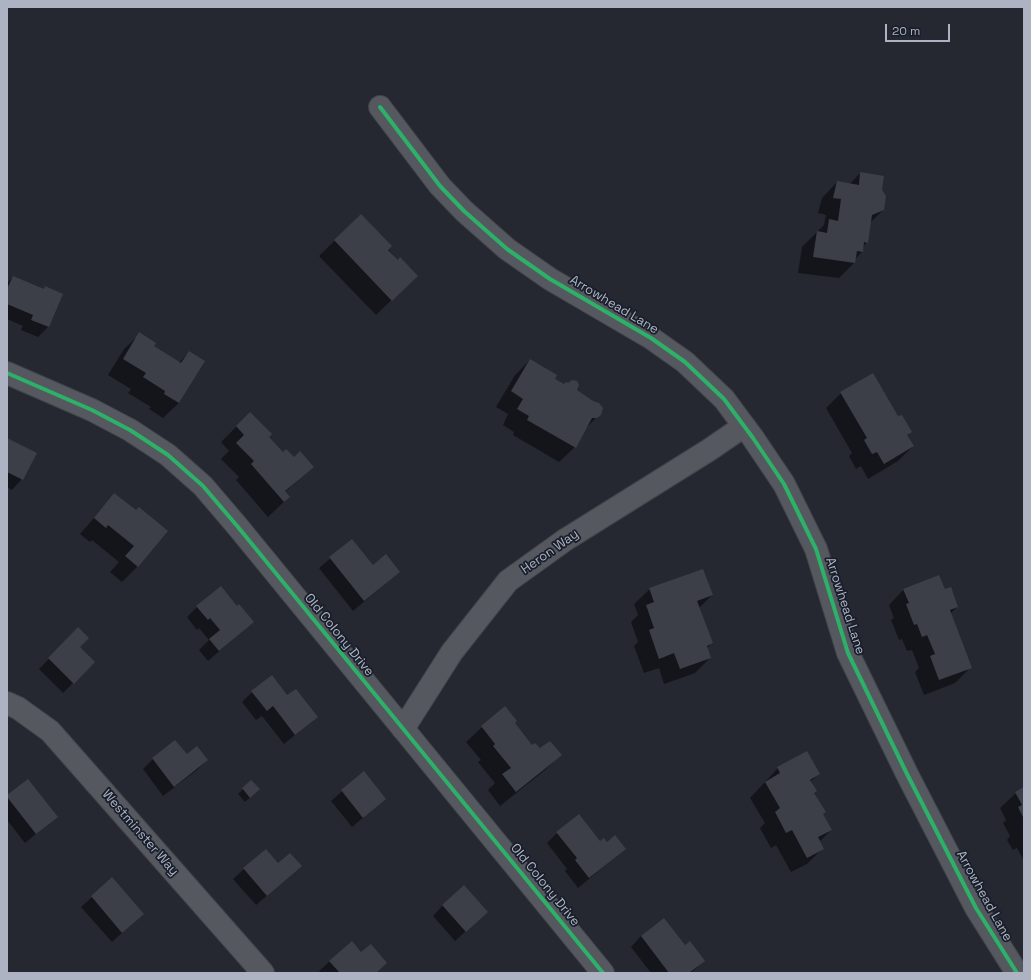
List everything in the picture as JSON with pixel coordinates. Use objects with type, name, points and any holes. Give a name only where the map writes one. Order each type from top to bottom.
[{"type":"street","name":"Arrowhead Lane","points":[[380,107],[440,186],[507,249],[550,279],[651,338],[685,362],[724,399],[744,426],[788,490],[816,549],[848,653],[907,774],[976,908],[1017,973]]},
{"type":"street","name":"Old Colony Drive","points":[[7,373],[92,410],[130,430],[174,460],[202,486],[238,527],[603,973]]},
{"type":"street","name":"Heron Way","points":[[403,729],[452,652],[508,581],[565,540],[709,450],[744,426]]},
{"type":"street","name":"Westminster Way","points":[[7,703],[18,708],[50,731],[263,973]]},
{"type":"building","points":[[860,172],[884,176],[882,190],[886,196],[884,210],[872,215],[868,243],[864,242],[863,252],[857,251],[855,263],[813,257],[817,231],[827,233],[829,219],[838,221],[841,199],[833,198],[837,181],[859,185]]},
{"type":"building","points":[[361,214],[392,246],[388,250],[398,260],[400,257],[418,276],[392,301],[334,240]]},
{"type":"building","points":[[13,276],[44,289],[45,286],[63,294],[49,327],[31,320],[33,315],[7,304],[7,289]]},
{"type":"building","points":[[139,332],[156,343],[154,346],[181,363],[189,351],[205,361],[179,403],[164,394],[165,391],[143,377],[146,373],[123,359]]},
{"type":"building","points":[[530,359],[557,375],[555,379],[564,384],[572,380],[577,381],[579,385],[577,390],[593,401],[599,403],[603,408],[601,415],[597,418],[592,418],[576,448],[527,420],[529,416],[517,409],[523,399],[511,391]]},
{"type":"building","points":[[873,373],[898,416],[902,415],[912,432],[907,435],[914,446],[884,464],[877,452],[872,454],[864,440],[867,438],[840,392]]},
{"type":"building","points":[[250,412],[272,434],[269,437],[283,452],[286,449],[294,457],[300,451],[314,467],[285,491],[290,497],[284,502],[251,464],[254,461],[236,443],[244,435],[236,426]]},
{"type":"building","points":[[7,438],[37,453],[23,480],[7,472]]},
{"type":"building","points":[[114,493],[136,510],[139,507],[168,531],[138,567],[125,556],[134,546],[108,525],[106,528],[94,518]]},
{"type":"building","points":[[352,539],[373,565],[386,554],[400,572],[364,601],[329,557]]},
{"type":"building","points":[[703,569],[713,595],[697,601],[713,643],[707,646],[711,658],[680,669],[674,653],[659,659],[649,630],[654,628],[646,605],[654,602],[649,588]]},
{"type":"building","points":[[939,575],[945,589],[951,587],[958,607],[950,610],[972,668],[939,680],[930,656],[935,654],[927,635],[922,637],[917,624],[914,625],[906,604],[909,603],[903,589]]},
{"type":"building","points":[[221,586],[237,606],[239,604],[254,622],[219,651],[209,639],[220,630],[210,618],[208,620],[196,606]]},
{"type":"building","points":[[78,627],[89,638],[80,647],[95,662],[74,684],[48,658]]},
{"type":"building","points":[[272,675],[287,695],[296,689],[318,717],[295,735],[273,706],[267,711],[251,691]]},
{"type":"building","points":[[505,706],[517,721],[515,723],[532,745],[535,743],[540,748],[550,741],[562,755],[516,792],[502,774],[511,768],[493,746],[495,744],[481,726]]},
{"type":"building","points":[[175,740],[187,754],[197,746],[208,760],[174,787],[152,758]]},
{"type":"building","points":[[807,751],[820,774],[810,780],[817,791],[814,793],[826,812],[823,814],[832,830],[818,837],[824,849],[807,858],[792,830],[786,833],[775,812],[780,808],[765,782],[780,773],[777,767]]},
{"type":"building","points":[[364,771],[386,799],[363,818],[341,790]]},
{"type":"building","points":[[28,779],[58,817],[36,834],[7,797],[7,795]]},
{"type":"building","points":[[251,780],[260,789],[250,798],[242,788]]},
{"type":"building","points":[[1024,787],[1024,819],[1018,807],[1022,805],[1015,792]]},
{"type":"building","points":[[579,814],[600,841],[604,838],[607,842],[615,835],[626,849],[589,878],[575,860],[577,858],[556,832]]},
{"type":"building","points":[[266,849],[278,863],[290,853],[302,866],[267,896],[243,868]]},
{"type":"building","points":[[112,877],[144,914],[122,933],[91,896]]},
{"type":"building","points":[[464,885],[488,912],[466,932],[442,905]]},
{"type":"building","points":[[664,918],[685,945],[690,941],[705,961],[689,973],[669,973],[641,936]]},
{"type":"building","points":[[352,941],[361,952],[371,944],[387,963],[376,973],[340,973],[329,961]]},
{"type":"cycle path","points":[[380,107],[440,186],[464,211],[507,249],[550,279],[651,338],[685,362],[724,399],[753,438],[784,484],[816,549],[848,653],[907,774],[976,908],[1017,973]]},
{"type":"cycle path","points":[[7,373],[92,410],[130,430],[168,455],[203,486],[603,973]]}]
